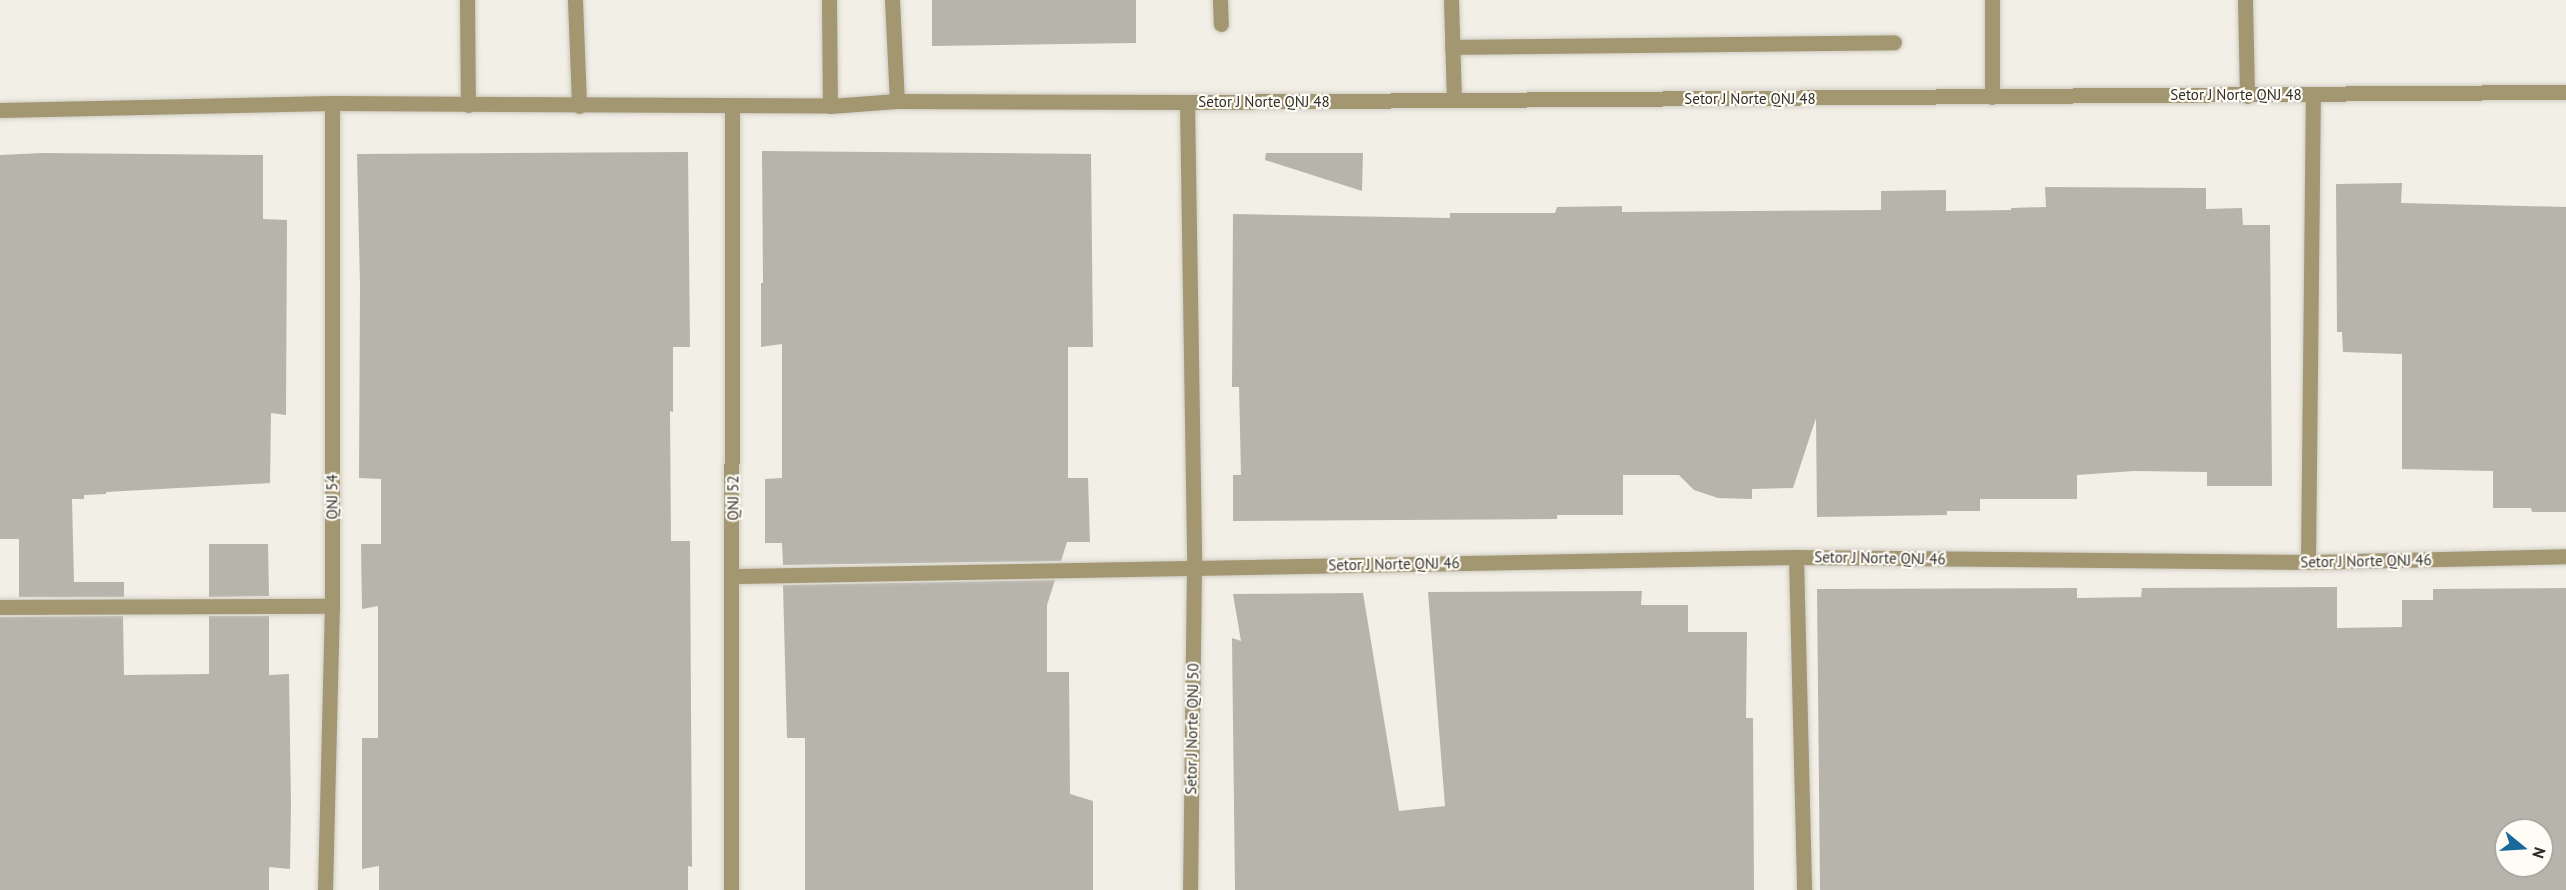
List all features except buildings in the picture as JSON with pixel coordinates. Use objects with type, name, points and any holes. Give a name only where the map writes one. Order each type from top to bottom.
[{"type":"street","points":[[466,0],[468,105]]},
{"type":"street","points":[[575,0],[579,106]]},
{"type":"street","points":[[829,0],[830,106]]},
{"type":"street","points":[[892,0],[897,101]]},
{"type":"street","points":[[1220,0],[1221,24]]},
{"type":"street","points":[[1451,0],[1454,100]]},
{"type":"street","points":[[1992,0],[1992,97]]},
{"type":"street","points":[[2245,0],[2247,96]]},
{"type":"street","points":[[1452,47],[1894,42]]},
{"type":"street","name":"Setor J Norte QNJ 48","points":[[0,110],[332,103],[830,106],[897,101],[1187,102],[2566,92]]},
{"type":"street","name":"Setor J Norte QNJ 48","points":[[2308,562],[2313,95]]},
{"type":"street","name":"Setor J Norte QNJ 50","points":[[1187,102],[1194,568],[1190,890]]},
{"type":"street","name":"QNJ 54","points":[[326,890],[332,606],[332,103]]},
{"type":"street","name":"QNJ 52","points":[[731,890],[732,106]]},
{"type":"street","name":"Setor J Norte QNJ 46","points":[[733,576],[1796,557],[2308,562],[2566,556]]},
{"type":"street","points":[[1796,557],[1804,890]]},
{"type":"street","points":[[0,607],[332,606]]}]
